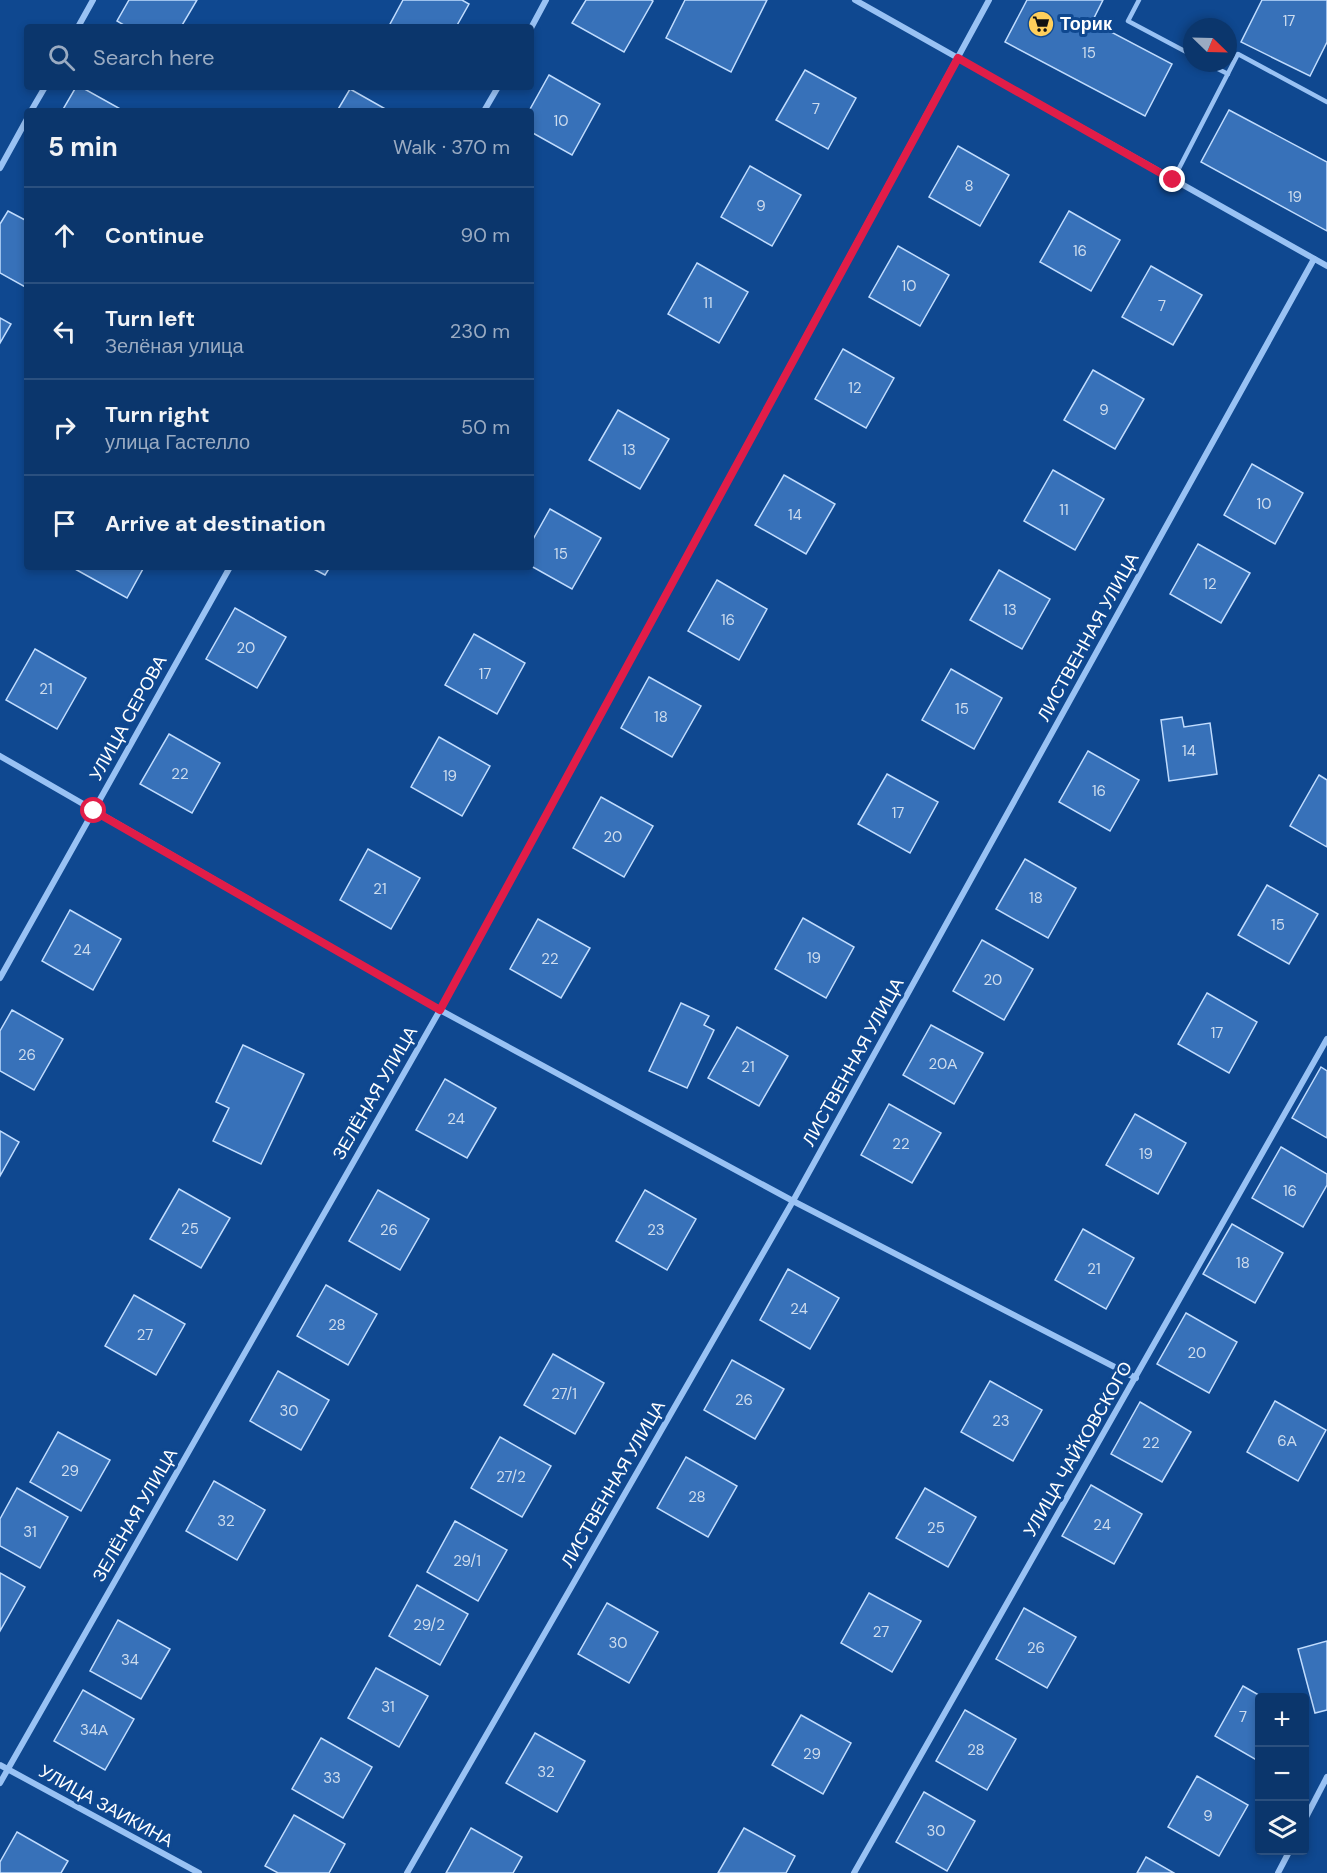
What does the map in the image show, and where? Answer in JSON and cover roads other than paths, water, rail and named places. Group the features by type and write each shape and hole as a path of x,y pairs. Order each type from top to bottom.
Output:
{"street":[{"path":"80,24 93,0"},
{"path":"533,24 546,0"},
{"path":"855,0 1327,266"},
{"name":"ЗЕЛЁНАЯ УЛИЦА","path":"0,1783 440,1010 989,0"},
{"path":"34,108 43,90"},
{"path":"486,108 496,90"},
{"path":"0,168 24,124"},
{"name":"ЛИСТВЕННАЯ УЛИЦА","path":"407,1873 793,1201 1314,259"},
{"name":"УЛИЦА СЕРОВА","path":"0,978 228,570"},
{"path":"0,756 440,1010 793,1201 1136,1378"},
{"name":"УЛИЦА ЧАЙКОВСКОГО","path":"854,1873 1327,1039"},
{"name":"УЛИЦА ЗАИКИНА","path":"0,1765 199,1873"},
{"path":"1309,1813 1327,1777"},
{"path":"1278,1873 1288,1855"}],"lane":[{"path":"1139,0 1128,21 1183,51"},
{"path":"1173,180 1238,54 1327,102"},
{"path":"1224,72 1228,74"}],"place":[{"name":"Торик","path":"1041,24"}]}
